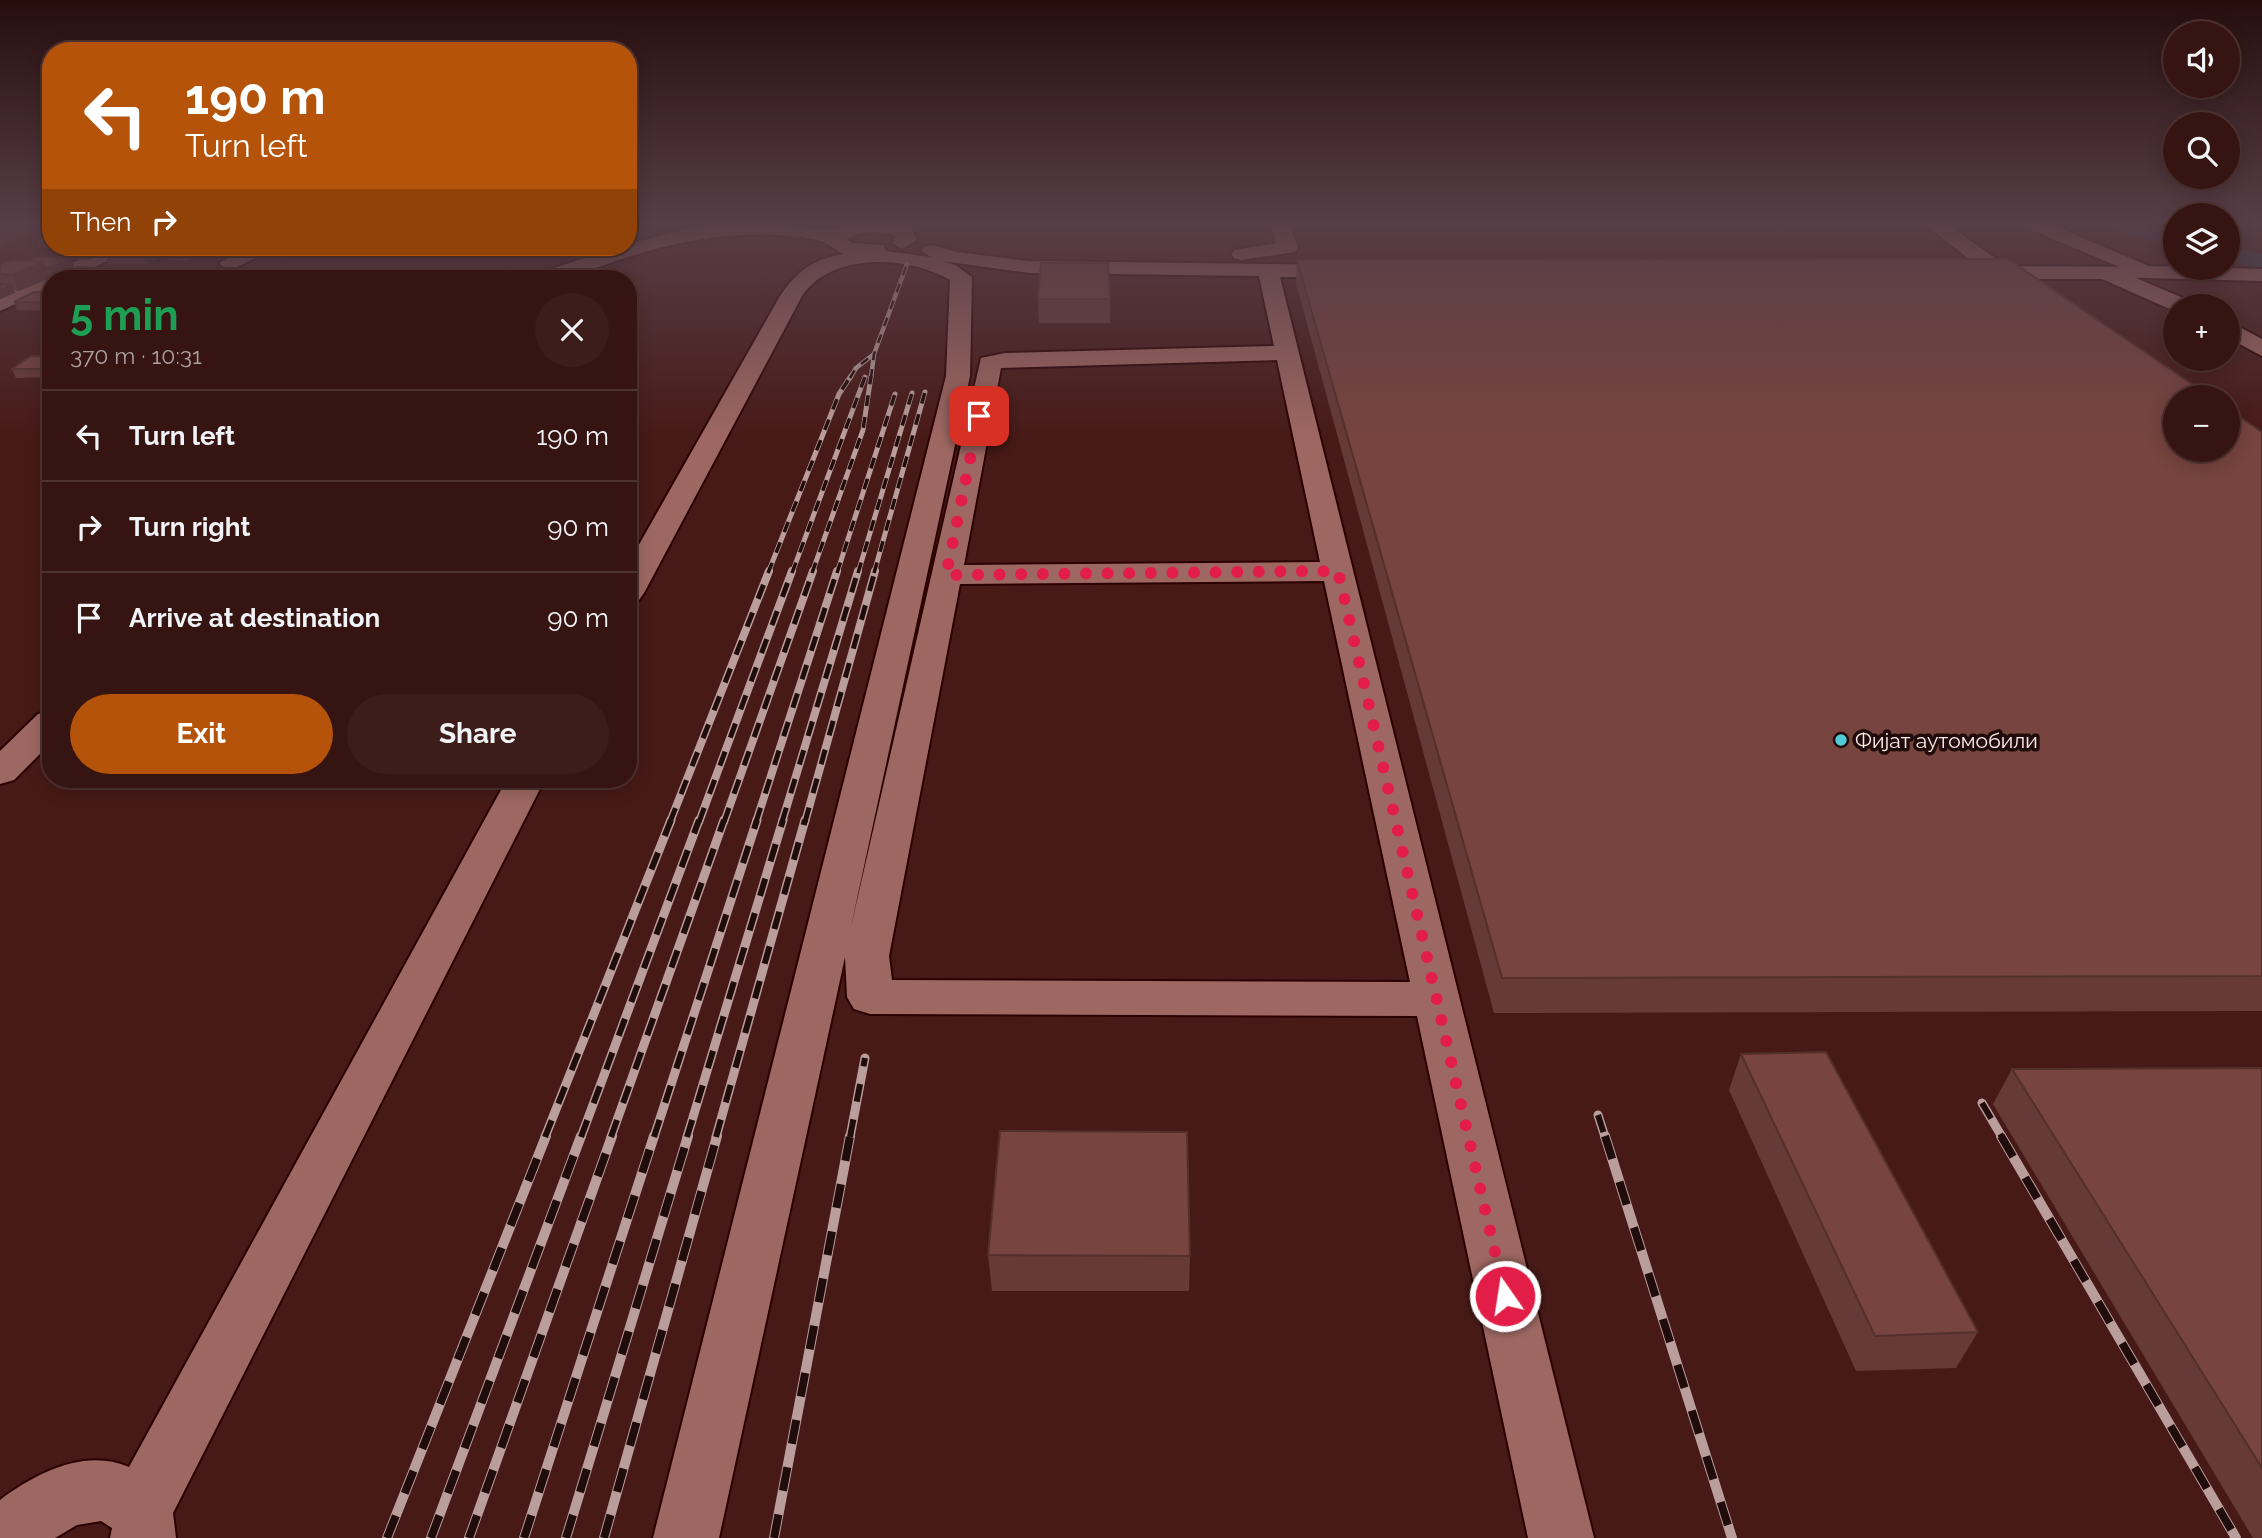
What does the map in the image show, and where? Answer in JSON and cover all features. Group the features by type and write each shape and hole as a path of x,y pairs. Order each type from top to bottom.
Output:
{"street":[{"path":"0,303 18,295"},
{"path":"637,577 794,295"},
{"path":"686,1538 958,376 960,295"},
{"path":"1274,295 1561,1538"},
{"path":"2240,335 2262,349"},
{"path":"1287,353 1005,359 990,363 867,956 870,997 1437,999"},
{"path":"946,575 1338,571"},
{"path":"0,772 42,731"},
{"path":"141,1524 521,788"},
{"path":"4,1538 24,1520 51,1503 80,1493 105,1491 126,1496 141,1524"}],"building":[{"path":"28,295 42,295 42,303 14,302"},
{"path":"1038,295 1110,295 1110,299 1038,299"},
{"name":"Фијат аутомобили","path":"1307,295 2061,295 2163,364 2163,371 2173,371 2193,385 2163,385 2163,462 2240,462 2240,417 2262,432 2262,976 1502,978"},
{"path":"31,356 42,356 42,369 12,369"},
{"path":"1826,1052 1978,1332 1875,1336 1741,1054"},
{"path":"2262,1068 2262,1468 2012,1069"},
{"path":"1000,1131 1187,1132 1190,1256 988,1255"}],"railway":[{"path":"874,354 896,295"},
{"path":"850,378 856,368 874,354"},
{"path":"871,378 874,354"},
{"path":"768,573 839,394 851,376"},
{"path":"812,573 863,430 871,376"},
{"path":"792,573 865,377"},
{"path":"874,573 925,392"},
{"path":"858,573 912,393"},
{"path":"837,573 895,394"},
{"path":"670,822 769,571"},
{"path":"699,822 792,571"},
{"path":"724,822 813,571"},
{"path":"756,822 837,571"},
{"path":"782,822 858,571"},
{"path":"805,822 875,571"},
{"path":"545,1137 671,820"},
{"path":"581,1137 699,820"},
{"path":"611,1137 724,820"},
{"path":"654,1137 757,820"},
{"path":"687,1137 783,820"},
{"path":"716,1137 805,820"},
{"path":"850,1137 865,1058"},
{"path":"1982,1103 2002,1137"},
{"path":"1598,1115 1605,1137"},
{"path":"387,1538 546,1136"},
{"path":"431,1538 581,1136"},
{"path":"469,1538 612,1136"},
{"path":"524,1538 654,1136"},
{"path":"566,1538 688,1136"},
{"path":"604,1538 717,1136"},
{"path":"774,1538 850,1136"},
{"path":"1605,1136 1732,1538"},
{"path":"2001,1136 2236,1538"}],"place":[{"name":"Фијат аутомобили","path":"1841,740"}],"route":[{"path":"979,416 946,575 1338,571 1505,1296"}]}
